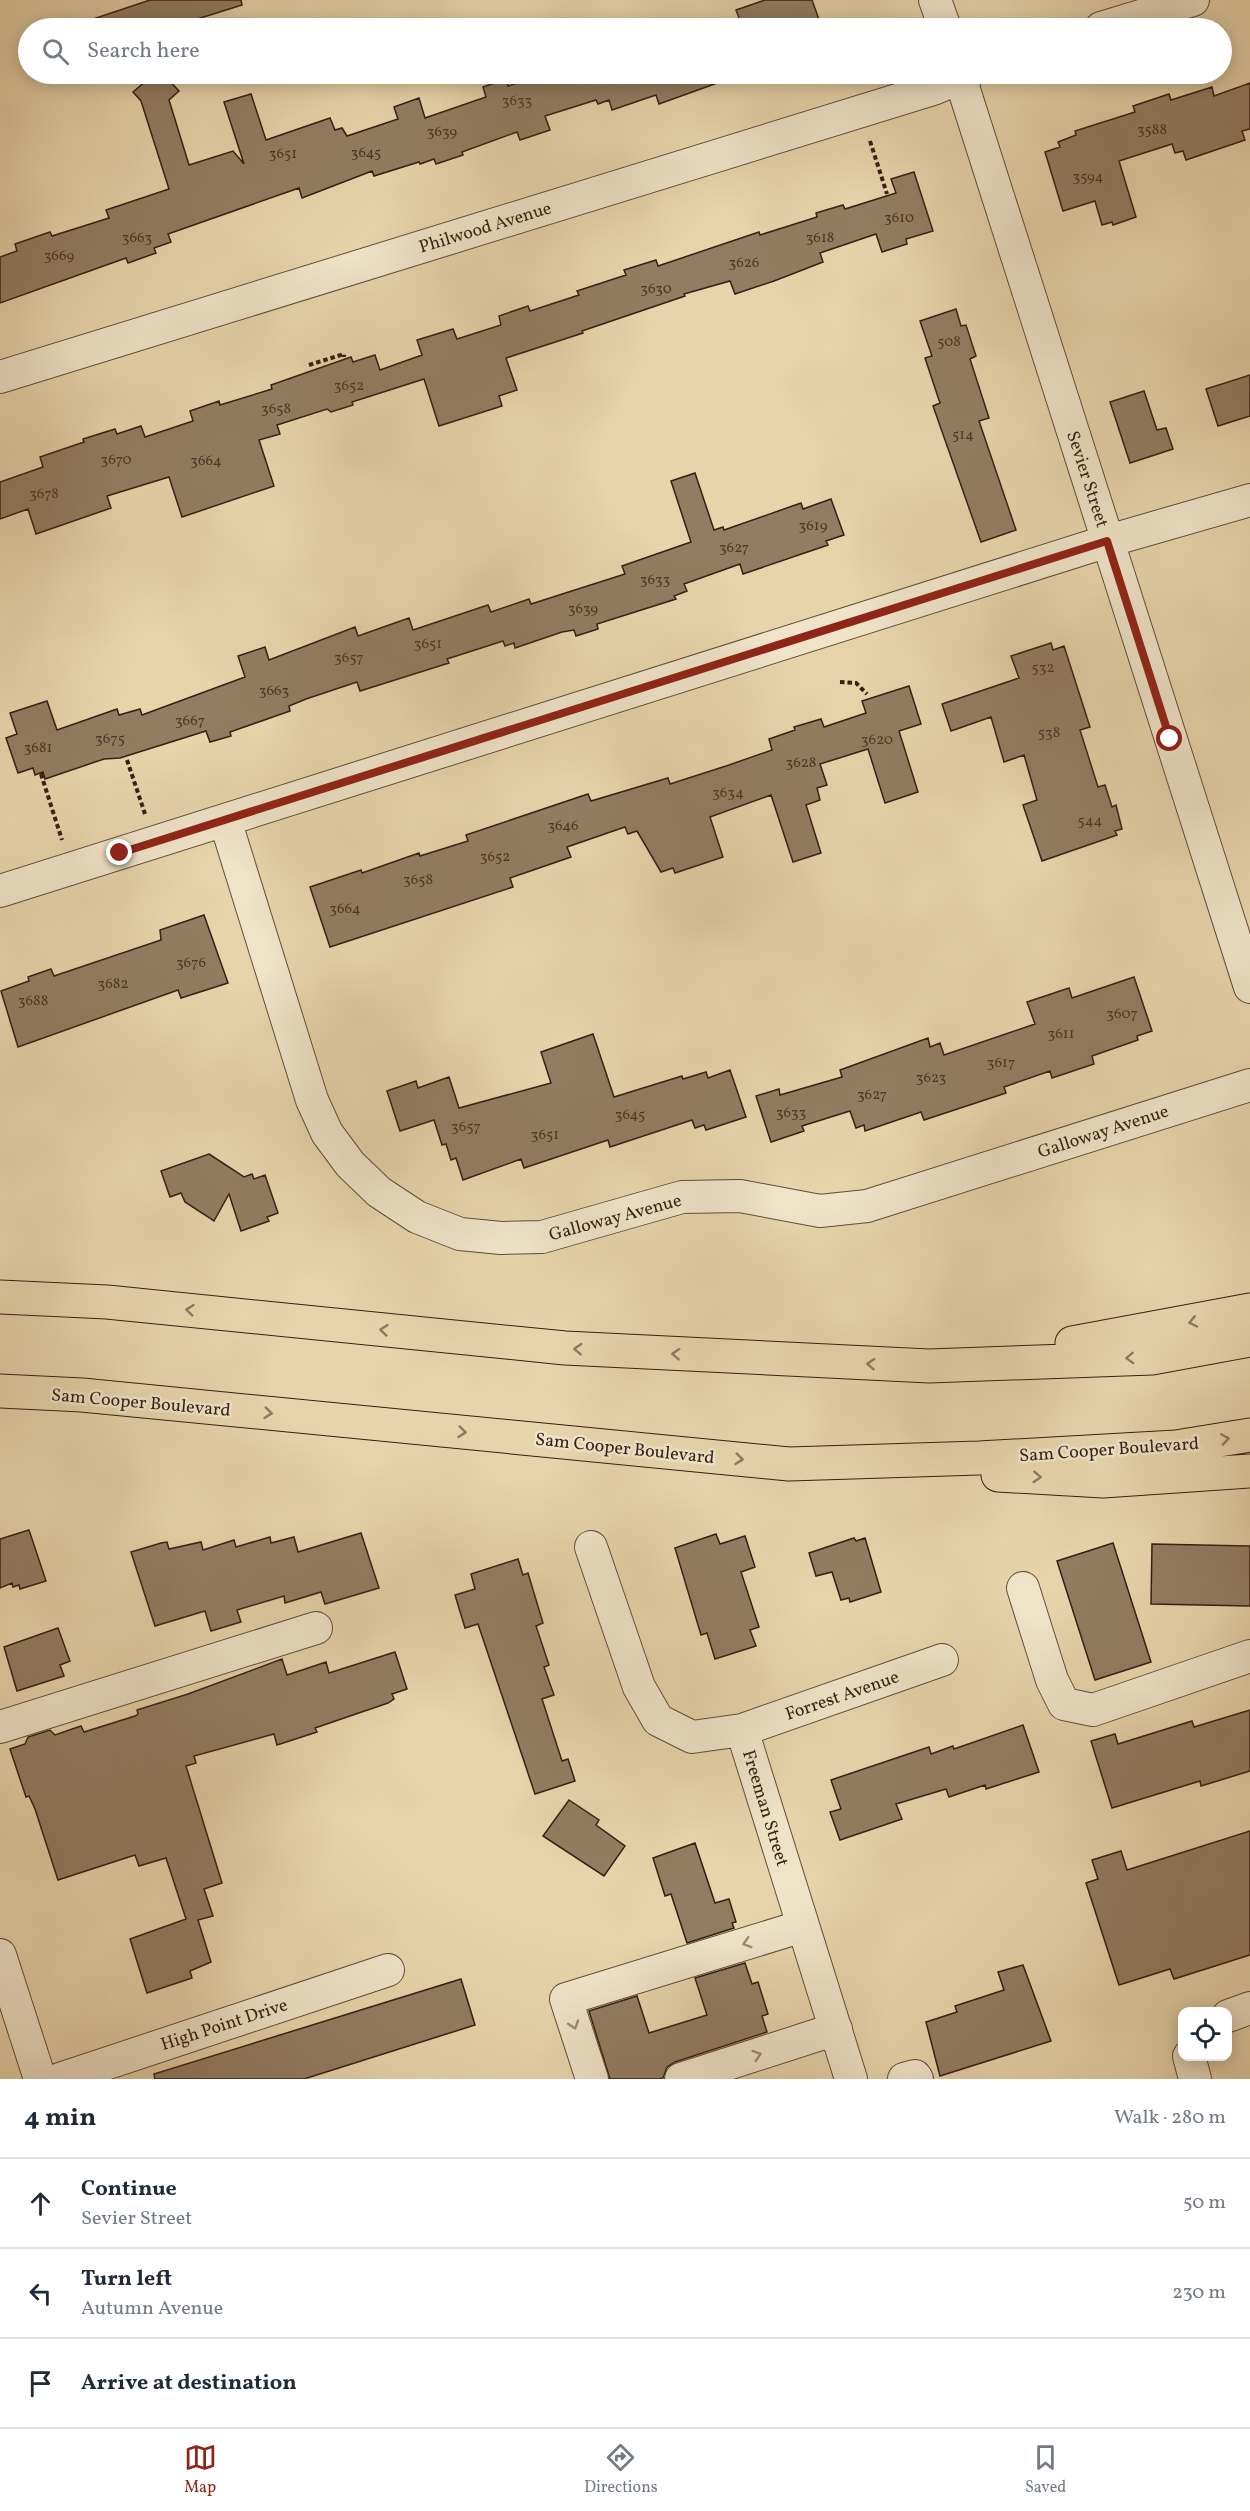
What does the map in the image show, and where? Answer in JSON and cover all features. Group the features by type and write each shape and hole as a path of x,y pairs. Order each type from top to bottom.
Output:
{"highway":[{"path":"0,1297 107,1302 565,1348 929,1366 1152,1358 1250,1340"},
{"path":"929,1366 1155,1329 1250,1310"},
{"name":"Sam Cooper Boulevard","path":"0,1391 82,1395 789,1464 1176,1447 1250,1435"},
{"path":"789,1464 1103,1481 1250,1471"}],"street":[{"path":"935,0 941,18"},
{"path":"1134,18 1193,0"},
{"name":"Philwood Avenue","path":"0,378 943,84"},
{"name":"Sevier Street","path":"965,84 1107,541 1250,987"},
{"path":"0,891 1107,541 1250,500"},
{"name":"Galloway Avenue","path":"225,820 312,1100 327,1133 350,1164 380,1192 417,1217 460,1234 501,1238 542,1236 682,1197 740,1196 820,1211 867,1206 1250,1085"},
{"name":"Freeman Street","path":"591,1548 639,1687 658,1720 693,1737 742,1730 851,2079"},
{"path":"1023,1588 1052,1680 1064,1704 1093,1710 1250,1656"},
{"path":"0,1727 316,1628"},
{"name":"Forrest Avenue","path":"742,1730 942,1660"},
{"path":"592,2079 566,1999 803,1926"},
{"path":"0,1955 40,2079"},
{"name":"High Point Drive","path":"60,2079 388,1970"},
{"path":"1232,2014 1250,2008"},
{"path":"681,2079 836,2029"},
{"path":"1190,2061 1195,2079"},
{"path":"904,2079 915,2076 916,2079"}],"path":[{"path":"870,141 887,194"},
{"path":"309,365 344,354 344,357"},
{"path":"840,682 856,683 867,694"},
{"path":"127,760 146,815"},
{"path":"41,774 62,841"}],"building":[{"path":"150,0 241,0 242,5 201,18 96,18"},
{"path":"765,0 812,0 818,18 739,18 736,10"},
{"path":"1250,83 1250,129 1242,131 1245,140 1186,160 1183,151 1175,153 1172,144 1119,161 1136,217 1113,225 1112,222 1102,225 1095,201 1063,211 1045,152 1060,147 1058,142 1076,135 1075,131 1135,112 1133,106 1169,94 1171,100 1212,87 1214,96"},
{"path":"142,84 172,84 179,91 169,100 189,165 233,151 244,164 224,102 251,94 266,140 330,118 335,130 342,128 347,136 398,119 394,107 419,98 425,118 486,97 483,87 492,84 507,84 508,86 514,84 715,84 659,104 656,95 612,110 609,100 598,104 596,100 545,116 550,130 520,140 517,132 436,164 434,159 374,176 372,171 302,198 299,188 168,234 171,242 154,248 156,253 128,263 126,258 0,303 0,257 17,251 15,244 50,232 52,236 109,218 106,210 169,189 141,101 133,92"},
{"path":"914,172 933,231 906,239 907,244 882,252 876,234 820,253 823,262 774,281 735,294 730,281 684,294 685,296 582,331 583,333 506,358 517,390 499,396 502,406 439,426 424,379 352,402 353,405 331,412 327,409 277,425 280,434 259,440 274,486 182,517 169,477 107,496 111,508 36,534 28,509 0,519 0,482 43,467 40,457 84,442 83,439 115,429 117,434 141,426 145,437 193,421 190,411 219,401 220,405 272,389 271,385 351,357 353,362 375,355 380,370 422,355 417,340 453,329 457,339 501,325 499,316 528,306 530,311 579,295 577,291 626,275 624,270 656,260 658,266 759,232 760,235 817,217 816,213 843,205 845,209 896,193 891,179"},
{"path":"956,309 961,326 966,325 976,356 970,359 989,418 979,421 1016,530 981,542 933,406 940,403 925,358 932,356 920,321"},
{"path":"1250,375 1250,416 1218,426 1206,389"},
{"path":"1144,391 1157,430 1166,428 1173,449 1130,463 1110,402"},
{"path":"695,473 714,530 723,527 724,530 801,503 803,509 831,499 844,535 826,541 828,545 743,574 740,564 684,584 687,591 674,596 676,599 597,624 598,629 576,636 574,630 562,632 515,648 514,643 505,646 503,641 447,659 449,663 360,691 357,682 289,706 290,711 230,732 231,736 210,742 206,731 120,758 104,759 45,779 43,772 35,775 33,768 18,773 6,738 17,734 10,713 47,701 57,730 117,709 119,715 140,709 142,715 245,677 238,656 265,647 269,660 355,627 358,636 409,618 413,630 488,605 491,612 529,599 531,604 625,574 622,566 691,542 671,481"},
{"path":"1051,643 1053,650 1064,646 1090,727 1080,730 1098,787 1105,785 1112,807 1116,805 1122,829 1115,831 1117,835 1042,861 1023,805 1037,800 1024,755 1004,762 991,717 951,731 942,704 1019,678 1011,656"},
{"path":"909,686 921,724 899,731 918,792 885,803 868,749 820,764 827,785 817,788 820,800 806,805 821,853 793,862 771,795 710,817 723,857 675,873 673,868 661,872 637,831 628,834 625,827 567,847 571,857 510,878 513,887 330,947 310,887 361,870 362,873 419,853 420,856 468,841 466,835 588,794 591,801 668,778 670,784 726,766 772,750 769,739 795,730 794,727 821,719 824,727 866,713 862,701"},
{"path":"204,915 228,983 181,998 178,990 18,1047 1,991 29,981 28,977 51,969 54,976 161,940 160,930"},
{"path":"1134,977 1152,1031 1137,1036 1138,1040 1092,1056 1094,1064 1052,1078 1050,1071 1004,1087 1006,1093 924,1120 921,1112 865,1131 864,1125 856,1128 850,1111 802,1126 804,1131 771,1142 756,1096 779,1089 780,1095 842,1077 840,1070 928,1038 930,1047 940,1043 944,1055 1035,1024 1027,1002 1069,988 1072,998"},
{"path":"593,1034 614,1097 682,1076 683,1079 706,1072 708,1078 730,1070 746,1117 706,1130 704,1125 695,1128 692,1120 610,1147 608,1140 524,1168 521,1159 463,1180 456,1158 451,1160 446,1144 442,1145 434,1120 400,1131 387,1091 416,1081 418,1088 449,1077 459,1108 551,1083 541,1052"},
{"path":"209,1154 244,1177 252,1174 254,1179 265,1175 278,1213 267,1217 269,1221 241,1231 229,1194 214,1221 185,1202 181,1193 170,1197 161,1171"},
{"path":"29,1530 46,1581 20,1589 19,1585 13,1587 12,1583 0,1588 0,1539"},
{"path":"361,1533 379,1588 325,1604 321,1592 285,1603 284,1596 237,1610 241,1622 211,1631 205,1611 155,1626 131,1552 167,1542 169,1549 201,1542 203,1550 234,1540 236,1547 270,1537 271,1543 294,1537 298,1552"},
{"path":"716,1534 720,1544 745,1536 755,1567 741,1572 759,1627 750,1630 756,1646 715,1659 707,1633 701,1635 675,1548"},
{"path":"854,1538 856,1541 865,1538 881,1592 850,1602 849,1598 841,1600 832,1572 816,1576 809,1553"},
{"path":"1113,1543 1151,1662 1095,1680 1057,1561"},
{"path":"1152,1544 1250,1546 1250,1606 1151,1604"},
{"path":"518,1559 523,1575 528,1573 543,1623 536,1626 549,1665 544,1667 554,1695 542,1699 562,1761 568,1759 575,1781 535,1794 478,1624 465,1628 455,1595 475,1589 471,1574"},
{"path":"58,1628 70,1661 60,1665 64,1676 17,1691 4,1647"},
{"path":"395,1652 407,1689 392,1694 394,1699 388,1703 315,1728 317,1732 277,1745 274,1734 194,1756 196,1763 186,1766 222,1883 204,1889 213,1916 198,1920 211,1962 190,1971 192,1978 147,1993 130,1939 186,1919 166,1858 139,1866 135,1855 58,1880 35,1809 29,1796 26,1797 10,1749 25,1744 28,1737 50,1730 55,1735 81,1726 84,1732 135,1716 138,1714 137,1710 188,1694 282,1659 287,1675 326,1662 329,1673"},
{"path":"1250,1710 1250,1771 1201,1786 1200,1781 1112,1808 1091,1741 1115,1734 1118,1744 1192,1721 1194,1727"},
{"path":"1023,1725 1039,1772 986,1789 985,1785 949,1797 946,1789 896,1804 902,1819 840,1840 830,1812 841,1809 831,1780 929,1747 931,1754 953,1746 954,1749"},
{"path":"569,1800 599,1820 596,1825 625,1846 604,1876 543,1836"},
{"path":"1250,1831 1250,1955 1174,1979 1170,1969 1119,1985 1086,1883 1098,1879 1092,1860 1121,1851 1127,1870"},
{"path":"695,1843 715,1903 729,1899 736,1922 732,1923 734,1928 687,1943 671,1894 665,1896 653,1858"},
{"path":"745,1963 752,1984 758,1982 768,2014 762,2016 767,2032 675,2062 667,2067 663,2078 660,2079 610,2079 589,2011 637,1996 649,2033 707,2015 695,1978"},
{"path":"1023,1965 1051,2041 940,2076 926,2022 957,2012 955,2006 1004,1990 998,1972"},
{"path":"461,1979 475,2025 304,2079 155,2079 154,2074"}],"route":[{"path":"120,853 1107,541 1170,739"}]}
